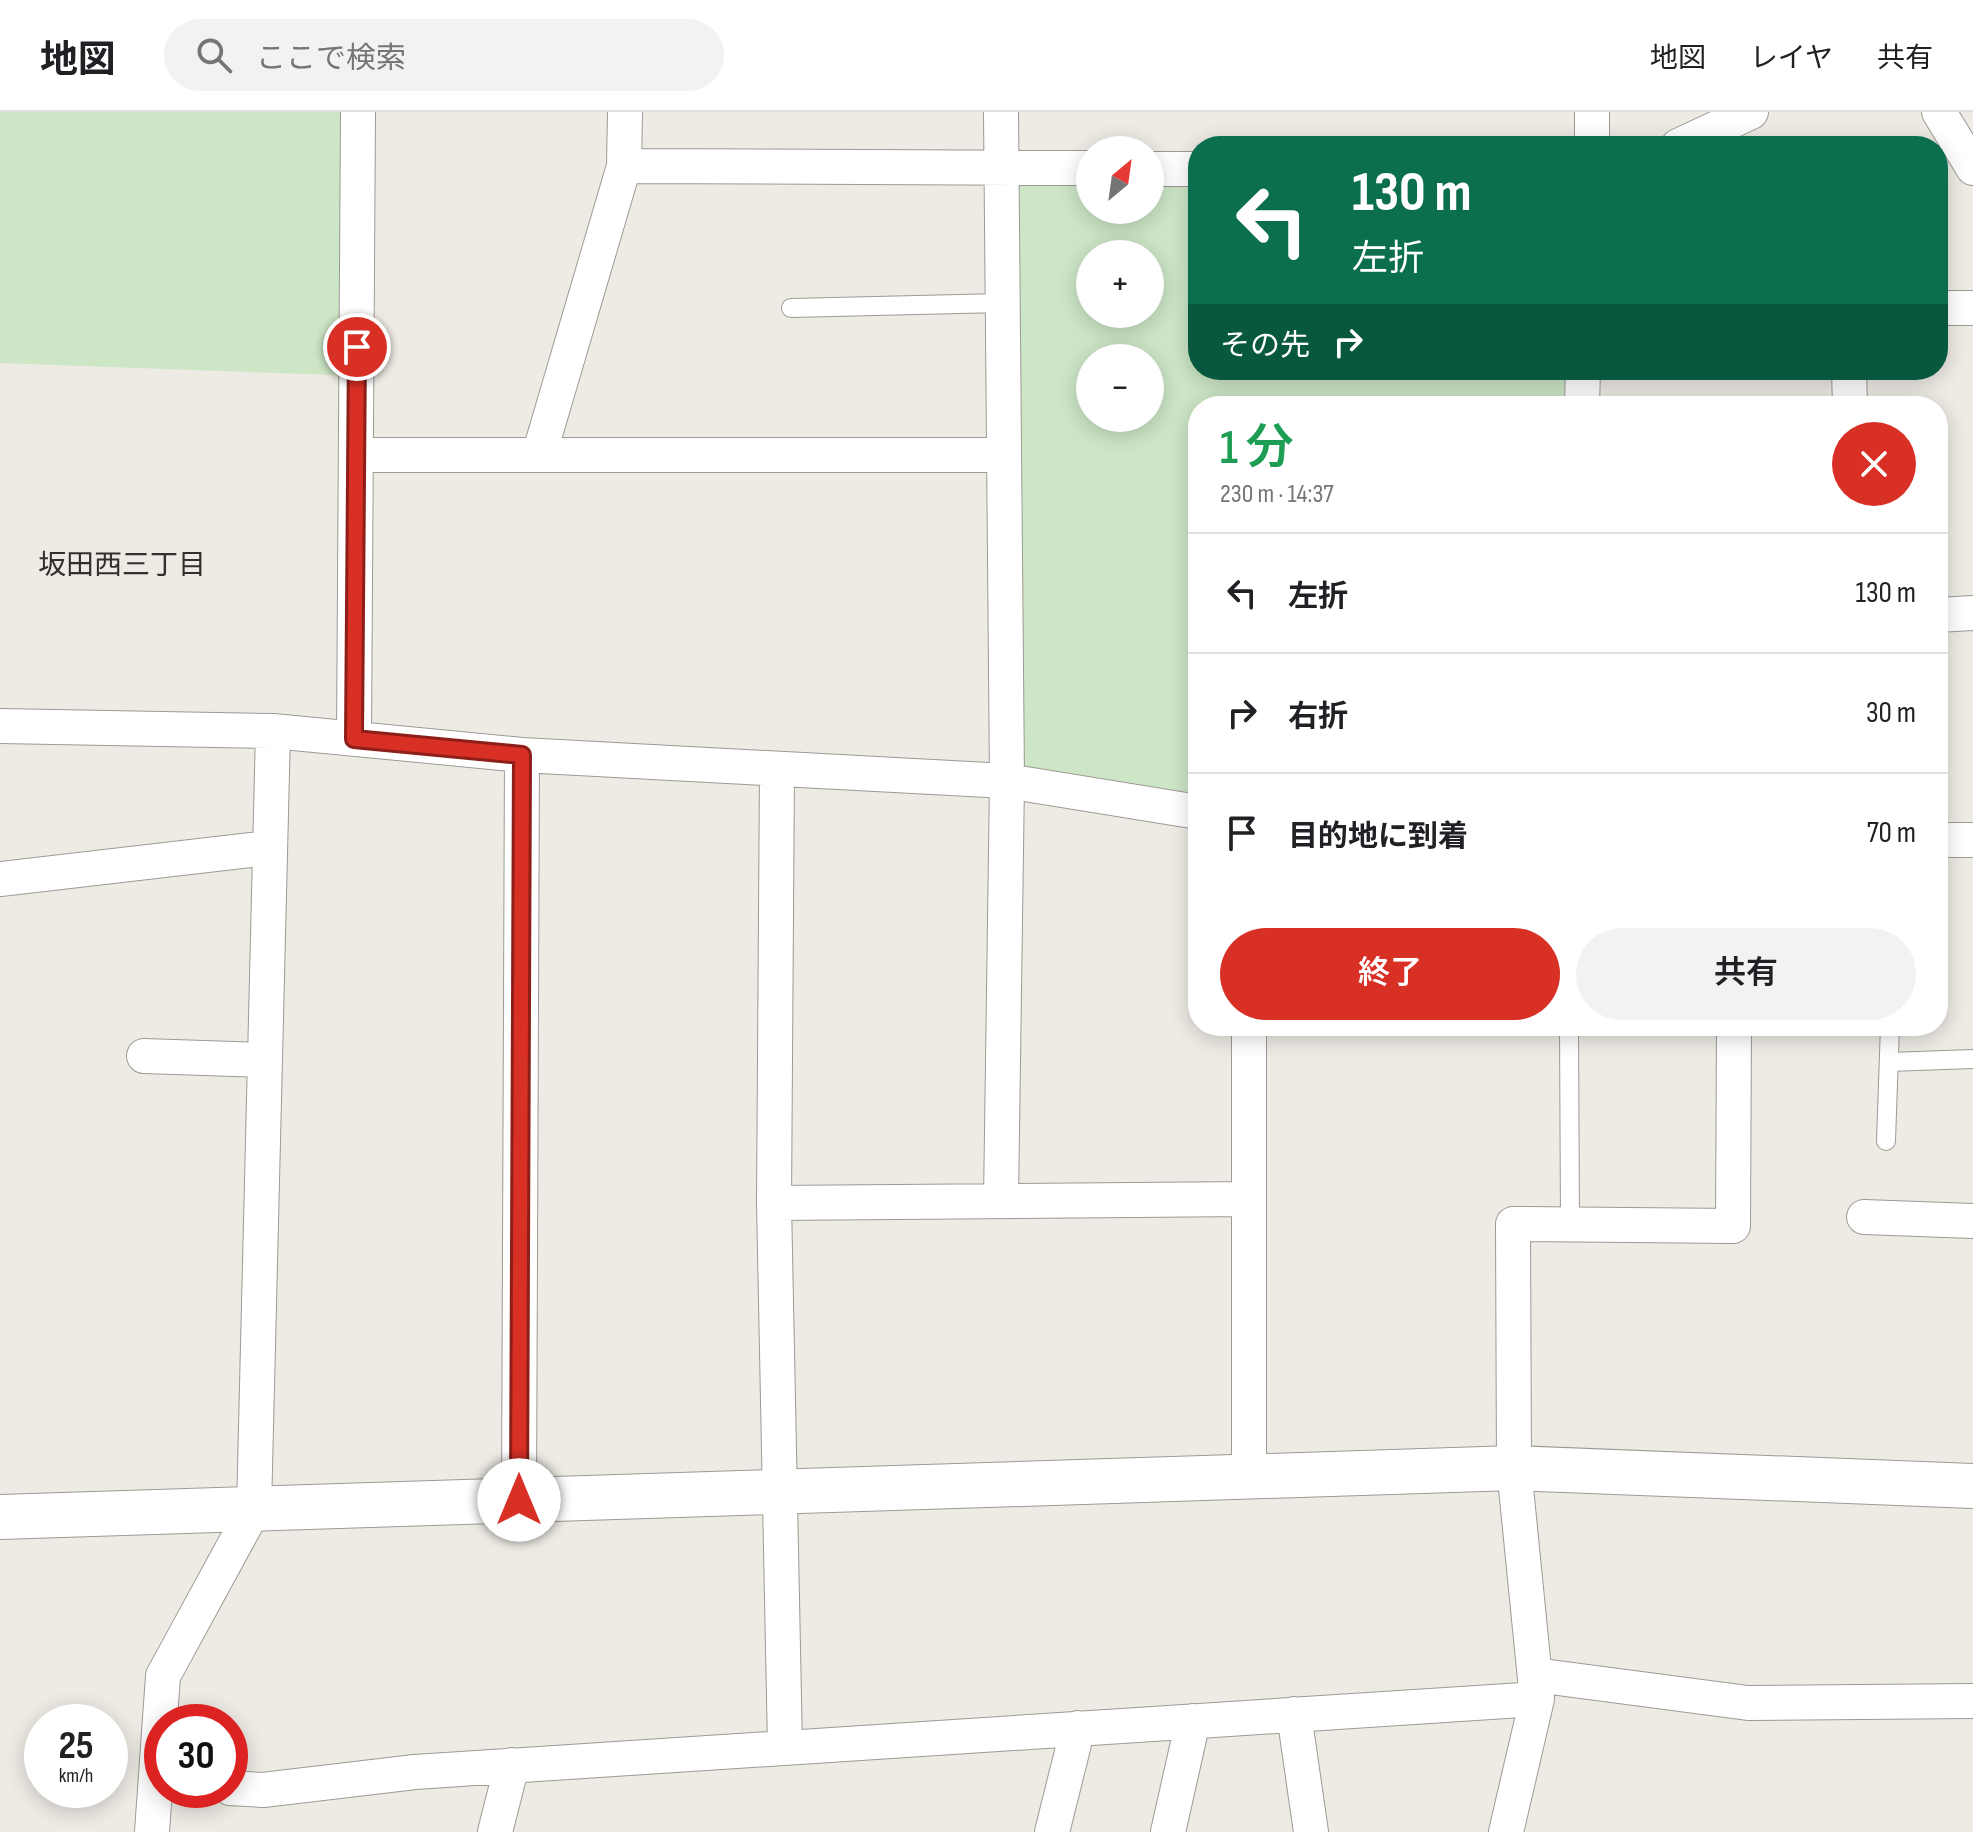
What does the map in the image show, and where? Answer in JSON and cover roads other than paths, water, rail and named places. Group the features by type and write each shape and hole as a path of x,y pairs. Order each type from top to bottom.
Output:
{"street":[{"path":"354,739 358,112"},
{"path":"539,455 624,166 625,112"},
{"path":"1001,112 1007,781 1001,1201"},
{"path":"1592,112 1592,136"},
{"path":"1699,136 1751,112"},
{"path":"1939,112 1973,168"},
{"path":"624,166 1076,168"},
{"path":"1164,169 1188,169"},
{"path":"1948,308 1973,308"},
{"path":"357,455 1004,455"},
{"path":"1948,614 1973,613"},
{"path":"0,726 273,731 522,755 1007,781 1188,810"},
{"path":"162,1704 163,1676 254,1509 273,731"},
{"path":"519,1500 522,755"},
{"path":"777,769 774,1203 785,1747"},
{"path":"1948,840 1973,840"},
{"path":"0,879 268,848"},
{"path":"1249,1036 1249,1476"},
{"path":"1506,1832 1536,1687 1514,1468 1513,1224 1733,1226 1734,1036"},
{"path":"144,1056 264,1060"},
{"path":"774,1203 1249,1199"},
{"path":"1864,1217 1973,1221"},
{"path":"0,1517 1514,1468 1973,1486"},
{"path":"248,1789 512,1765 1294,1714 1536,1687 1748,1703 1973,1701"},
{"path":"1294,1714 1311,1832"},
{"path":"1168,1832 1193,1721"},
{"path":"1052,1832 1078,1728"},
{"path":"495,1832 512,1765"},
{"path":"152,1832 155,1808"}],"lane":[{"path":"791,308 1002,303"},
{"path":"1569,1036 1570,1224"},
{"path":"1886,1141 1890,1036"},
{"path":"1889,1062 1973,1059"}],"district":[{"name":"坂田西三丁目","path":"122,564"}]}
